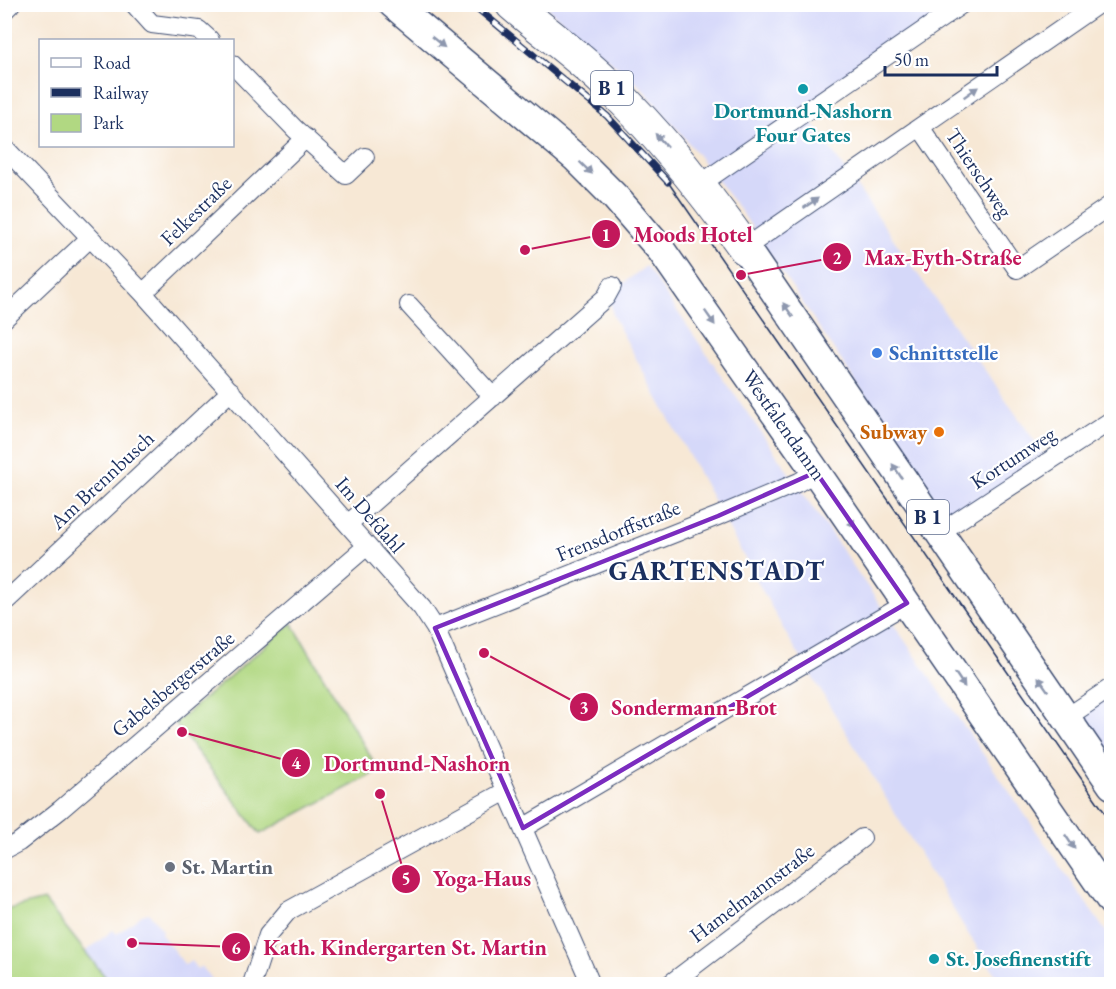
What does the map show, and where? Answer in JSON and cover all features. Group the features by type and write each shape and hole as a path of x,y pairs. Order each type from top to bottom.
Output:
{"highway":[{"name":"B 1","path":"512,4 609,85 667,146 745,248"}],"main road":[{"name":"Westfalendamm","path":"393,4 576,158 637,221 688,287 1112,902"},
{"name":"B 1","path":"745,248 1112,784"}],"street":[{"path":"4,10 11,4"},
{"path":"134,4 152,24 199,30 209,39"},
{"path":"699,185 962,4"},
{"path":"745,248 1098,4"},
{"path":"234,66 346,175 365,157"},
{"name":"Thierschweg","path":"920,127 1017,269 1112,204"},
{"name":"Felkestraße","path":"143,293 306,138"},
{"name":"Im Defdahl","path":"4,147 143,293 422,608 435,628 591,984"},
{"path":"4,319 90,238"},
{"path":"348,524 606,297 612,286"},
{"path":"409,305 493,397"},
{"name":"Am Brennbusch","path":"4,603 231,391"},
{"name":"Kortumweg","path":"939,534 1112,420"},
{"name":"Frensdorffstraße","path":"435,628 744,506 799,482 816,471"},
{"name":"Gabelsbergerstraße","path":"4,850 20,842 60,810 367,546"},
{"path":"523,828 771,685 907,603"},
{"path":"1066,718 1112,687"},
{"path":"252,984 268,935 288,911 506,791"},
{"name":"Hamelmannstraße","path":"670,984 862,838"}],"highlighted area":[{"path":"816,472 907,603 523,828 435,628 718,516"}],"shaded area":[{"path":"552,4 937,5 942,14 804,111 1045,456 949,521 743,214 680,132 639,85 548,9"},
{"path":"646,266 1111,939 1111,984 1002,984 969,935 785,632 613,316 610,299 615,290"},
{"path":"1111,691 1111,769 1075,716"},
{"path":"149,913 162,929 161,934 185,965 191,961 197,969 201,966 215,984 111,984 85,952 113,930 117,934 142,915"}],"green space":[{"path":"292,623 379,771 260,834 175,723"},
{"path":"44,900 111,984 5,984 5,910"}],"tram line":[{"path":"668,182 1112,823"}],"railway":[{"path":"472,4 607,116 668,182"}],"place":[{"name":"Dortmund-Nashorn Four Gates","path":"803,89"},
{"name":"Moods Hotel","path":"525,250"},
{"name":"Max-Eyth-Straße","path":"741,275"},
{"name":"Schnittstelle","path":"877,353"},
{"name":"Subway","path":"939,432"},
{"name":"Sondermann-Brot","path":"484,653"},
{"name":"Dortmund-Nashorn","path":"182,732"},
{"name":"Yoga-Haus","path":"380,794"},
{"name":"St. Martin","path":"170,867"},
{"name":"Kath. Kindergarten St. Martin","path":"132,943"},
{"name":"St. Josefinenstift","path":"934,959"}],"district":[{"name":"GARTENSTADT","path":"717,571"}]}
